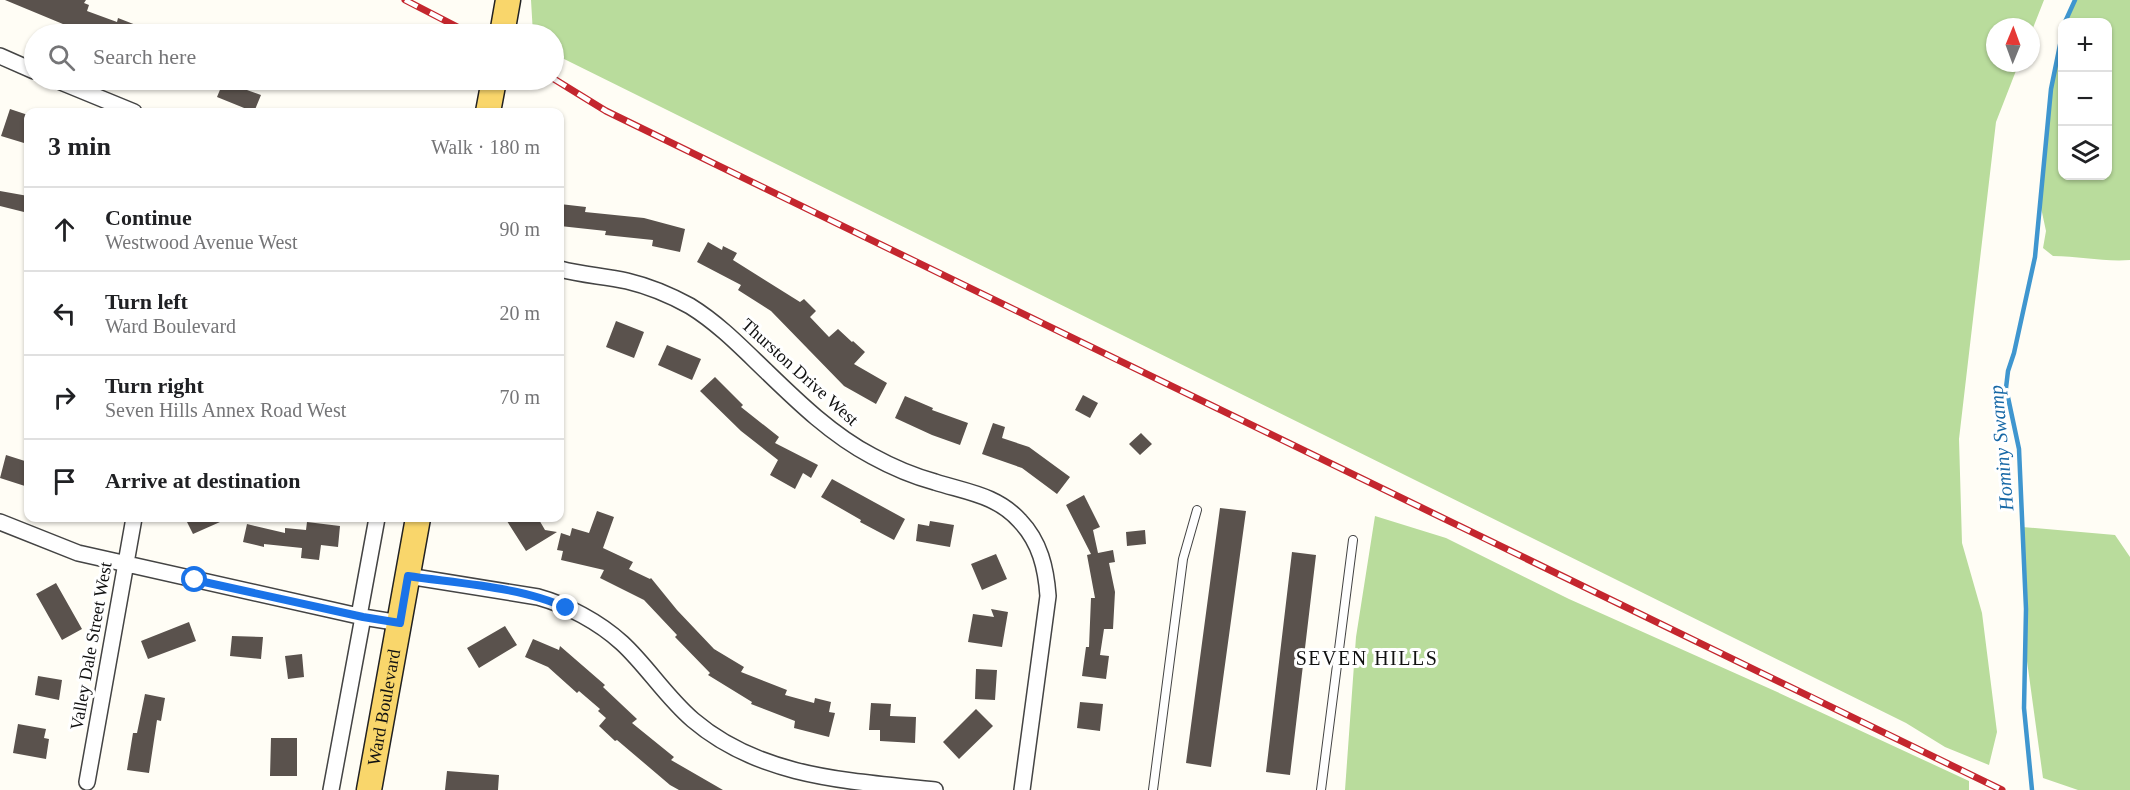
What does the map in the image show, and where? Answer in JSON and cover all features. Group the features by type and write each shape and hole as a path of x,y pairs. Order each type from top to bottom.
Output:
{"main road":[{"path":"504,24 508,0"},
{"path":"489,108 492,90"},
{"name":"Ward Boulevard","path":"369,790 417,522"}],"street":[{"path":"0,56 24,67"},
{"path":"81,90 125,108"},
{"name":"Thurston Drive West","path":"564,270 628,281 688,305 712,320 736,340 766,371 844,439 870,455 904,471 989,497 1006,507 1020,520 1032,536 1042,557 1047,576 1048,596 1022,790"},
{"path":"0,522 78,553 361,617 400,623"},
{"name":"Valley Dale Street West","path":"87,782 133,522"},
{"path":"331,790 376,522"},
{"path":"408,576 538,597 579,614 602,627 622,643 674,702 694,721 722,740 757,759 794,771 874,784 935,790"}],"lane":[{"path":"1153,790 1183,559 1197,510"},
{"path":"1321,790 1353,540"}],"green space":[{"path":"531,0 2044,0 2037,18 1986,18 1986,72 2015,72 1996,122 1959,439 1962,543 1982,613 1997,732 1989,765 1945,747 1906,723 564,59 564,24 532,24"},
{"path":"2075,0 2130,0 2130,260 2053,256 2043,248 2046,231 2040,203 2051,89 2058,58 2058,180 2112,180 2112,18 2068,18"},
{"path":"1375,516 1446,538 1569,599 1969,781 1969,790 1345,790 1356,637"},
{"path":"2022,527 2115,535 2130,557 2130,790 2078,790 2043,778 2027,661"}],"building":[{"path":"5,0 86,0 84,3 89,5 87,11 117,22 118,18 133,24 63,24"},
{"path":"220,90 247,90 261,95 256,108 244,108 217,97"},
{"path":"10,109 24,114 24,143 1,136"},
{"path":"0,191 24,195 24,212 0,206"},
{"path":"564,204 586,207 585,212 644,218 685,229 680,252 652,246 653,240 605,235 606,231 564,226"},
{"path":"708,242 722,250 723,246 737,253 733,260 800,302 804,299 816,311 810,317 829,337 838,329 865,352 854,364 887,383 876,404 844,386 771,311 738,290 741,285 697,262"},
{"path":"616,321 644,332 634,358 606,347"},
{"path":"667,345 701,359 692,380 658,365"},
{"path":"715,377 743,405 741,407 779,437 775,443 818,465 811,478 803,473 795,489 770,475 778,460 741,431 700,391"},
{"path":"1083,395 1098,403 1090,418 1075,410"},
{"path":"905,396 933,408 932,410 968,423 960,445 895,418"},
{"path":"993,423 1005,427 1002,438 1029,447 1070,477 1057,494 1022,468 982,454"},
{"path":"1141,433 1152,444 1140,455 1129,444"},
{"path":"6,455 24,461 24,486 0,478"},
{"path":"832,479 905,519 894,540 821,497"},
{"path":"1084,495 1100,527 1093,530 1098,553 1113,550 1115,562 1109,563 1115,592 1113,629 1104,629 1100,655 1109,656 1106,679 1082,676 1086,647 1089,647 1091,598 1095,598 1087,555 1091,554 1066,505"},
{"path":"1220,508 1246,511 1211,767 1186,763"},
{"path":"597,511 614,517 603,548 633,562 629,569 651,578 714,649 744,667 741,672 787,690 785,695 814,703 815,698 831,702 829,712 835,713 829,737 794,728 795,721 751,704 752,702 708,675 710,673 675,637 677,635 644,600 600,578 604,570 561,560 563,551 557,550 561,533 570,536 572,528 589,533"},
{"path":"930,521 954,525 950,547 916,541 918,524 929,526"},
{"path":"187,522 220,522 193,534"},
{"path":"307,522 340,526 338,547 321,545 319,560 301,558 302,548 264,544 264,547 243,542 247,524 285,533 285,528 306,530"},
{"path":"508,522 540,522 545,530 557,532 526,551"},
{"path":"1145,530 1146,544 1127,546 1126,532"},
{"path":"1292,552 1316,555 1290,775 1266,772"},
{"path":"996,554 1007,579 982,590 971,564"},
{"path":"56,583 82,629 62,640 36,594"},
{"path":"991,609 1008,612 1002,647 968,642 973,614 994,617"},
{"path":"189,622 196,641 148,659 141,641"},
{"path":"505,626 517,645 479,668 467,648"},
{"path":"232,636 263,637 261,659 230,656"},
{"path":"533,639 559,650 560,646 605,685 603,687 637,719 632,723 674,757 671,760 723,790 679,790 670,785 599,726 606,718 598,711 600,709 579,691 577,693 548,667 525,657"},
{"path":"302,654 304,677 288,679 285,656"},
{"path":"976,669 997,670 995,700 975,699"},
{"path":"38,676 62,680 59,700 35,695"},
{"path":"145,694 165,698 161,721 157,720 149,773 127,770 133,733 137,733"},
{"path":"1080,702 1103,704 1100,731 1077,728"},
{"path":"871,703 891,704 890,716 916,717 915,743 880,741 880,730 869,730"},
{"path":"976,709 993,726 959,759 943,742"},
{"path":"18,724 46,729 44,738 49,739 46,759 13,753"},
{"path":"271,738 297,738 297,776 270,776"},
{"path":"447,771 499,775 498,790 445,790"}],"waterway":[{"name":"Hominy Swamp","path":"2067,18 2075,0"},
{"name":"Hominy Swamp","path":"2032,790 2024,708 2026,609 2019,449 2006,388 2035,257 2051,89 2058,55"}],"railway":[{"path":"405,0 452,24"},
{"path":"564,85 606,111 2002,790"}],"district":[{"name":"SEVEN HILLS","path":"1367,658"}],"route":[{"path":"195,580 400,623 408,576 538,597 566,608"}]}
